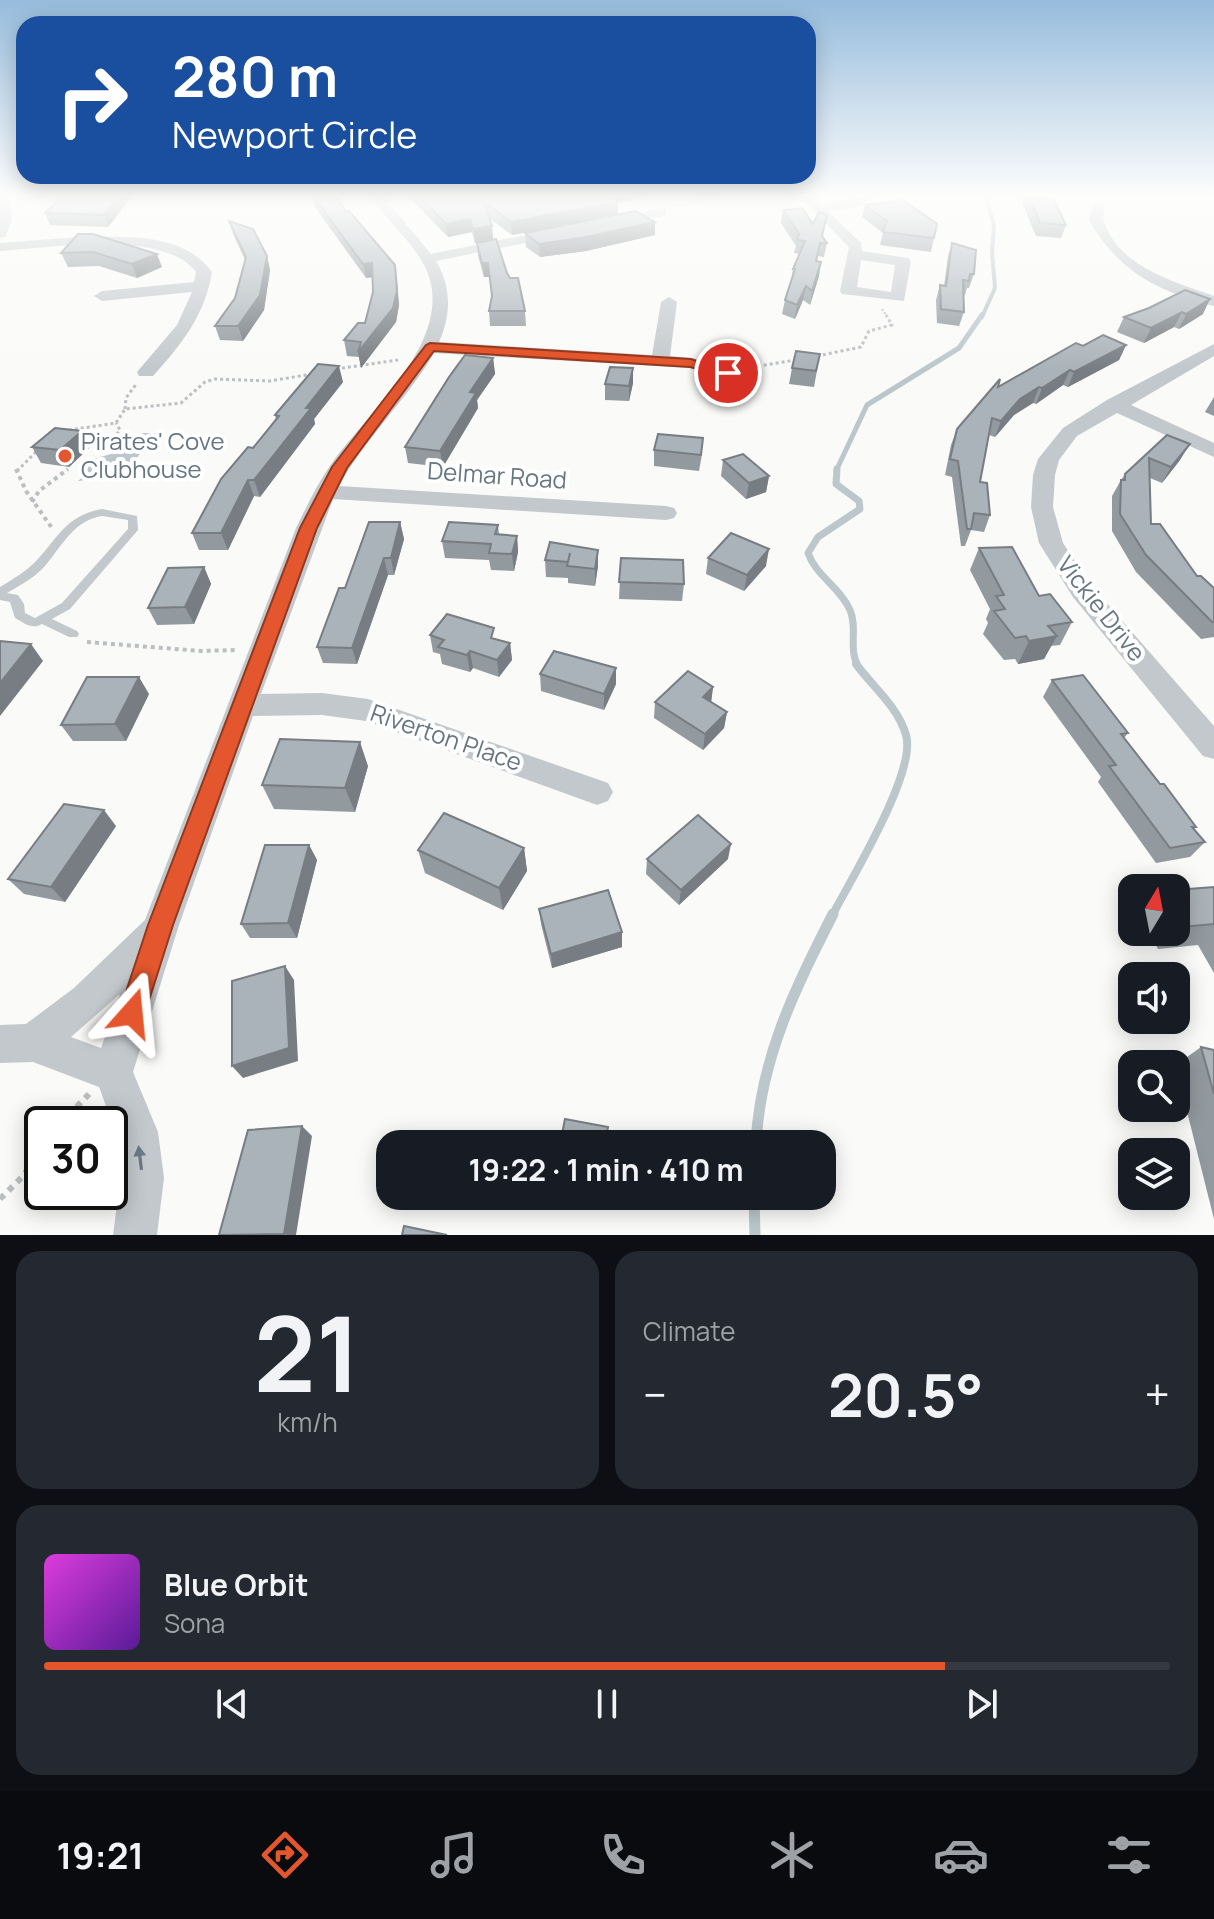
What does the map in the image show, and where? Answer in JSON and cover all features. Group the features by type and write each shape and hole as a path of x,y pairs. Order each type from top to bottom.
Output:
{"street":[{"path":"146,372 192,319 204,272 196,258 185,254"},
{"path":"103,1081 291,573 325,492 339,467 430,347 442,301 438,281 422,254"},
{"path":"426,259 453,254"},
{"path":"1118,254 1124,262 1153,279 1214,301"},
{"path":"102,296 202,286"},
{"path":"660,361 669,302"},
{"path":"430,347 691,363 728,373"},
{"name":"Vickie Drive","path":"1214,349 1070,432 1049,459 1042,490 1045,524 1062,563 1082,591 1214,747"},
{"path":"1114,404 1214,451"},
{"name":"Delmar Road","path":"325,492 666,513"},
{"name":"Riverton Place","path":"243,705 322,704 368,710 597,792"},
{"path":"16,1044 87,1001 161,925"},
{"path":"16,1044 103,1081 137,1132 142,1178 135,1235"}],"lane":[{"path":"104,512 133,518 133,530 66,606 35,623 19,615 14,598 0,594 34,570 71,523 104,512"},
{"path":"42,619 77,637"}],"path":[{"path":"811,357 861,347 869,331 892,325 882,308"},
{"path":"334,370 407,359"},
{"path":"728,373 802,359"},
{"path":"116,423 125,409 126,398 146,372"},
{"path":"125,409 181,403 205,382 215,379 270,381 321,372"},
{"path":"60,432 69,428 116,423"},
{"path":"113,439 120,430 116,423"},
{"path":"41,448 16,468 18,477 29,492 31,504 58,537"},
{"path":"31,504 39,491 68,469"},
{"path":"77,637 201,651 237,650"},
{"path":"78,1106 103,1081"},
{"path":"0,1199 24,1175"}],"shaded area":[{"path":"142,433 157,433 161,439 142,448 133,462 78,481 88,472 83,465 86,461 129,449 135,443 135,437"}],"building":[{"path":"98,254 157,254 132,264"},
{"path":"244,254 267,256 260,295 238,326 215,326 235,298"},
{"path":"355,254 385,254 395,265 397,291 393,308 358,352 361,342 344,340 358,323 365,323 373,292 372,263 363,264"},
{"path":"480,254 501,254 510,278 518,278 525,311 489,311 492,296 488,263 482,263"},
{"path":"800,254 818,254 816,261 821,262 812,291 806,286 797,305 785,300"},
{"path":"951,254 976,254 974,274 970,274 969,281 963,280 964,312 941,309 940,285 946,286"},
{"path":"1185,290 1210,299 1186,314 1182,312 1151,328 1124,317 1149,308"},
{"path":"1103,335 1126,345 1039,387 1020,399 1001,421 992,418 980,482 987,483 990,515 974,513 971,529 967,529 958,461 950,459 957,429 1000,379 998,387 1076,343 1083,346"},
{"path":"796,351 820,354 816,371 792,368"},
{"path":"465,355 493,358 470,392 476,393 440,451 405,447 449,377"},
{"path":"318,364 339,366 306,408 311,408 254,480 248,480 221,533 192,533 221,479 248,447 253,448 279,416 275,415"},
{"path":"610,367 633,368 629,386 605,384"},
{"path":"55,428 82,431 60,450 32,447"},
{"path":"658,434 703,438 701,455 654,450"},
{"path":"1167,435 1190,444 1171,467 1149,458 1151,524 1160,524 1197,576 1214,588 1214,622 1146,555 1120,514 1121,480 1125,480 1125,474"},
{"path":"743,454 769,476 749,483 723,460"},
{"path":"369,522 400,522 391,558 384,558 352,648 317,647 339,588 345,588"},
{"path":"449,522 498,525 495,534 517,536 512,554 489,553 491,544 442,541"},
{"path":"731,533 769,549 747,575 708,558"},
{"path":"550,542 598,550 595,569 545,560"},
{"path":"1012,547 1039,596 1050,594 1072,622 1048,626 1057,636 1029,641 1026,636 1015,638 994,611 1005,609 996,596 1004,595 979,548"},
{"path":"621,558 683,560 684,584 619,582"},
{"path":"204,567 185,607 148,608 168,568"},
{"path":"447,614 494,628 491,638 510,643 497,660 470,651 467,655 438,647 444,640 430,635"},
{"path":"0,641 31,644 0,683"},
{"path":"554,651 616,668 604,694 540,674"},
{"path":"688,671 713,687 703,697 727,712 705,734 655,702"},
{"path":"1083,675 1128,733 1121,734 1160,784 1164,784 1205,842 1170,848 1109,766 1116,765 1052,680"},
{"path":"87,677 139,677 115,724 61,725"},
{"path":"280,739 360,742 345,788 262,785"},
{"path":"64,804 104,810 51,887 8,879"},
{"path":"444,813 524,848 499,888 418,850"},
{"path":"698,815 731,844 681,890 647,859"},
{"path":"265,845 309,845 288,923 241,924"},
{"path":"1214,887 1214,924 1190,926 1190,889"},
{"path":"608,890 622,932 551,954 539,909"},
{"path":"285,966 289,1048 232,1066 232,981"},
{"path":"1201,1047 1214,1050 1214,1094"},
{"path":"565,1119 608,1127 607,1130 563,1130"},
{"path":"302,1126 284,1234 219,1235 248,1130"},
{"path":"404,1226 447,1235 402,1235"}],"waterway":[{"path":"982,317 995,288 992,254"},
{"path":"836,471 867,405 959,348 982,315"},
{"path":"837,469 836,484 859,501 860,509 818,537 808,553 850,610 858,666"},
{"path":"832,915 880,826 902,774 907,752 906,735 897,715 856,664"},
{"path":"757,1130 764,1083 782,1025 832,915"},
{"path":"754,1210 755,1235"}],"place":[{"name":"Pirates' Cove Clubhouse","path":"65,456"}],"route":[{"path":"132,1013 161,925 308,528 339,467 430,347 691,363 728,373"}]}
